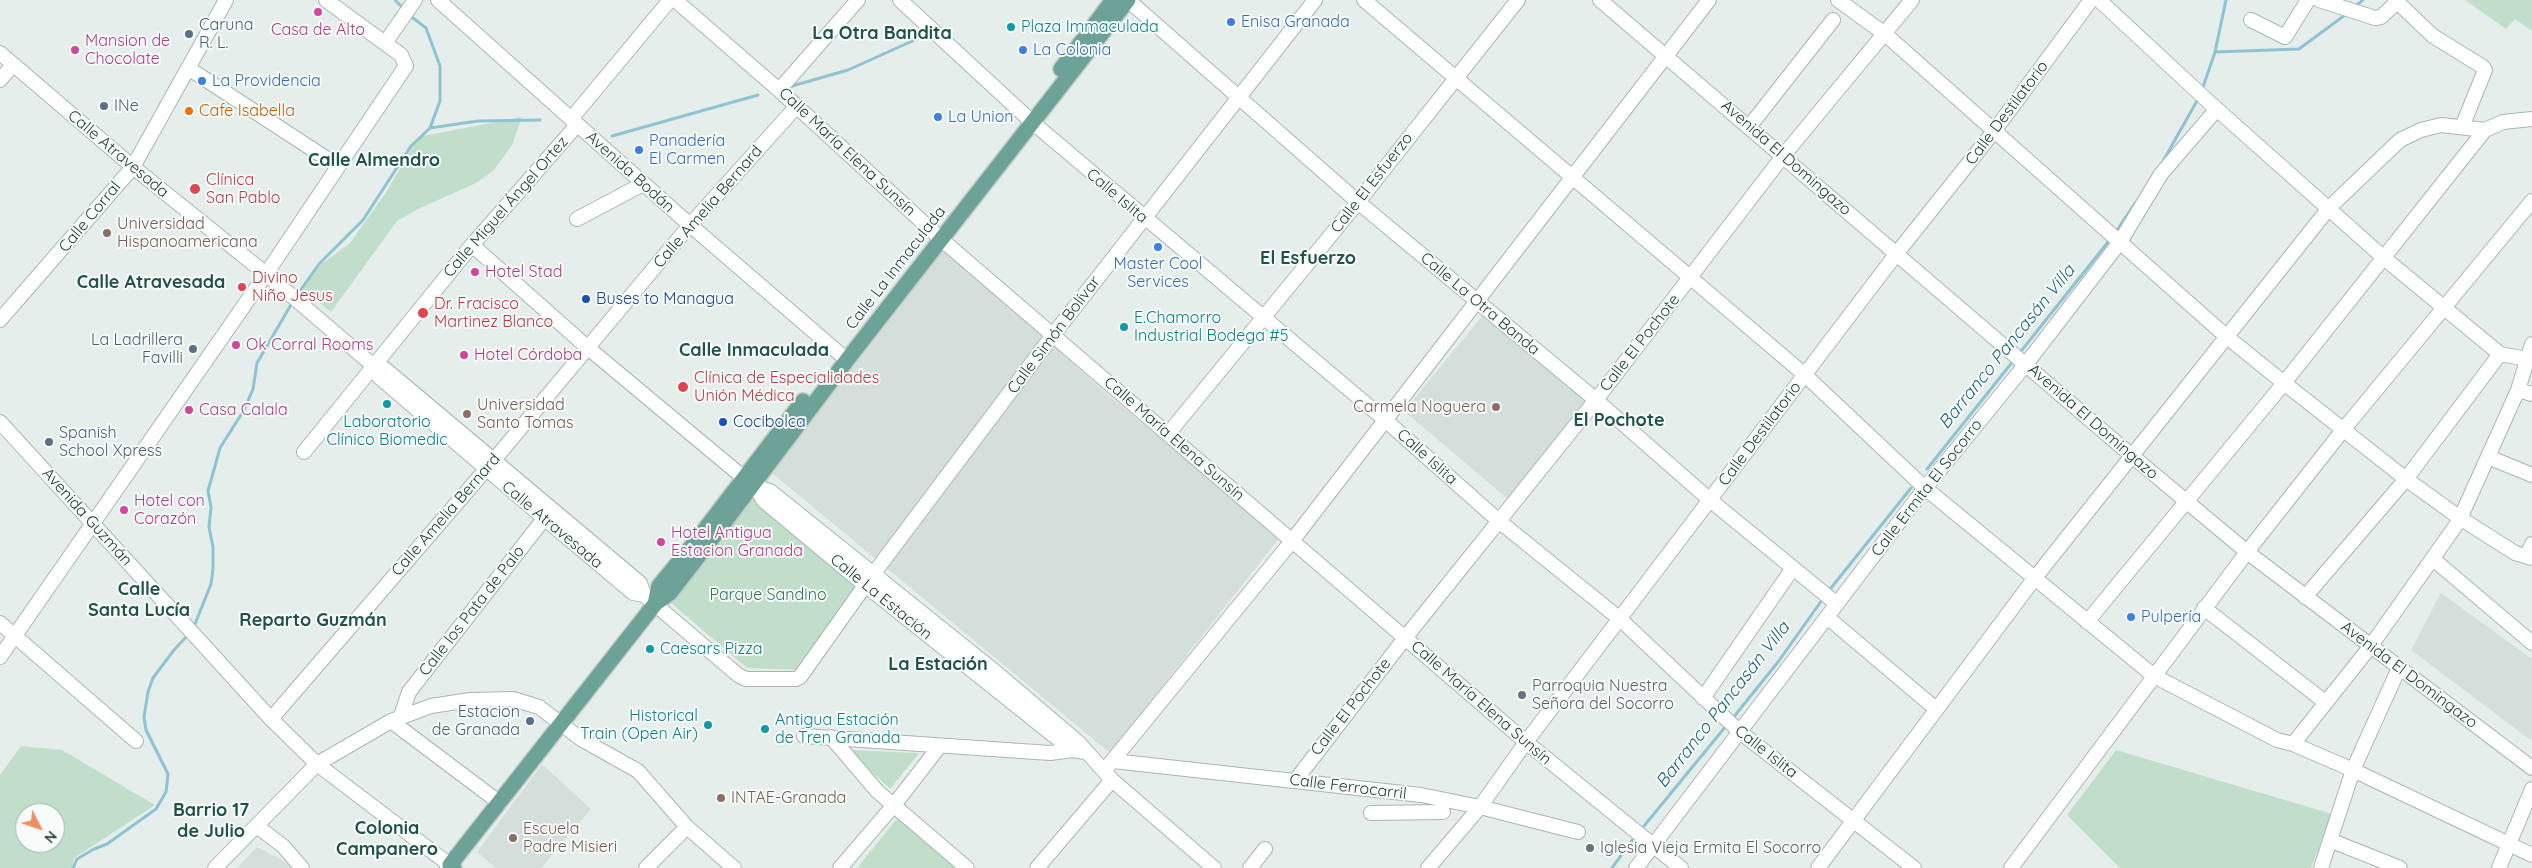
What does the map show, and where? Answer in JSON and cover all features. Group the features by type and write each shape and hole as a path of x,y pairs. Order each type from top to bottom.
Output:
{"main road":[{"name":"Calle La Inmaculada","path":"451,867 650,600 670,593 701,545 751,484 796,418 843,356 1054,85 1113,0"},
{"name":"Calle La Inmaculada","path":"1054,85 1128,0"}],"street":[{"name":"Calle Corral","path":"0,320 133,167 226,0"},
{"path":"0,657 266,274 406,66 406,61 385,43 326,0"},
{"path":"385,43 415,0"},
{"name":"Avenida Bodán","path":"438,0 643,184 843,356"},
{"name":"Calle Miguel Ángel Ortez","path":"304,452 574,122 670,0"},
{"name":"Calle María Elena Sunsín","path":"675,0 779,90 938,236 1052,335 1526,742 1681,868"},
{"path":"779,90 858,0"},
{"name":"Calle Islita","path":"900,0 1028,119 1263,319 1384,419 1500,522 1620,619 1732,725 1914,868"},
{"name":"Calle La Otra Banda","path":"1128,0 1358,202 1596,400 1710,500 1837,604"},
{"name":"Calle Simón Bolívar","path":"800,676 865,585 1052,335 1315,0"},
{"path":"1364,0 1805,375 1924,488 2154,676 2268,735 2354,770 2532,855"},
{"name":"Calle El Esfuerzo","path":"1168,434 1358,202 1455,77 1518,0"},
{"name":"Avenida El Domingazo","path":"1600,0 2130,455 2247,552 2532,768"},
{"path":"1037,868 1110,771 1292,541 1384,419 1709,0"},
{"path":"1838,0 1885,34 1996,130 2227,337 2284,383 2460,518 2515,553 2530,553"},
{"name":"Calle El Pochote","path":"1295,781 1405,638 1596,400 1783,156 1912,0"},
{"name":"Calle Destilatorio","path":"1434,866 1897,253 1996,130 2091,0"},
{"path":"2099,0 2217,109 2384,258 2500,354 2527,359"},
{"path":"2251,20 2285,37 2308,0"},
{"path":"2319,0 2375,18 2381,17 2396,1 2433,36 2483,66 2485,70 2462,127"},
{"path":"1749,127 1833,20"},
{"name":"Calle Atravesada","path":"0,53 133,167 319,318 374,366 379,377 431,414 598,556 633,593 650,600 742,678 796,679 800,676"},
{"path":"0,80 13,65"},
{"path":"188,68 338,166"},
{"name":"Calle Amelia Bernard","path":"271,719 490,464 690,225 797,106"},
{"name":"Calle Ermita El Socorro","path":"1636,868 1654,845 1732,725 1828,617 2019,358 2120,242 2162,174 2217,109"},
{"path":"2088,622 2284,383 2485,130 2503,122 2532,119"},
{"path":"1818,868 2034,579 2130,455 2227,337 2329,208 2400,140 2421,130 2441,125 2485,130"},
{"path":"577,219 643,184"},
{"path":"2011,868 2247,552 2344,430 2532,201"},
{"name":"Calle La Estación","path":"472,246 587,347 751,484 763,500 865,585 925,633 993,679"},
{"path":"2293,744 2324,702 2370,647 2460,518 2518,390 2532,344"},
{"path":"2305,597 2406,478 2500,354"},
{"path":"2518,390 2532,394"},
{"name":"Avenida Guzmán","path":"0,422 271,719 317,764 451,867"},
{"path":"2488,457 2532,475"},
{"name":"Calle La Estación","path":"751,484 770,491 933,621 993,679 1078,748 1110,771 1214,868"},
{"name":"Calle los Pata de Palo","path":"396,718 409,692 547,514"},
{"path":"2433,559 2532,643"},
{"path":"1703,698 1793,568"},
{"path":"2204,608 2324,702"},
{"path":"1828,617 1936,709"},
{"path":"925,633 933,621"},
{"path":"0,623 136,741"},
{"path":"2321,868 2332,841 2354,770 2399,668"},
{"path":"215,868 258,827 317,764 396,718 432,706 470,700 513,699 539,707 581,739 638,772 687,827 734,868"},
{"path":"396,718 500,803"},
{"path":"804,736 939,747 1050,753 1078,748"},
{"path":"831,737 877,791 967,868"},
{"path":"840,868 894,805 939,747"},
{"name":"Calle Ferrocarril","path":"1110,771 1295,781 1421,796 1480,807 1578,832"},
{"path":"2499,868 2532,789"},
{"path":"1421,796 1463,826"},
{"path":"1371,813 1444,812"},
{"path":"258,827 282,846 302,868"},
{"path":"646,868 687,827"},
{"path":"2332,841 2400,868"},
{"path":"1250,868 1264,849"}],"shaded area":[{"path":"945,248 1108,395 1280,537 1110,753 772,473"},
{"name":"Carmela Noguera","path":"1484,314 1588,403 1509,500 1404,411"},
{"path":"2441,593 2532,659 2532,741 2411,650"},
{"path":"542,764 591,809 541,868 496,868 477,852"},
{"path":"257,847 282,860 291,868 237,868"}],"green space":[{"path":"2465,0 2532,0 2532,31 2515,19 2506,29"},
{"path":"522,117 512,145 494,170 476,183 418,209 397,221 331,312 301,287 319,266 350,243 387,191 418,137"},
{"name":"Parque Sandino","path":"752,494 861,582 799,670 747,668 670,602"},
{"path":"21,746 62,750 155,805 74,858 72,868 0,868 0,775"},
{"path":"848,750 919,753 890,789"},
{"path":"2116,750 2332,814 2311,868 2120,868 2067,815"},
{"path":"900,815 964,868 857,868"}],"waterway":[{"path":"395,0 405,10"},
{"name":"Barranco Pancasán Villa","path":"2202,90 2215,52 2226,0"},
{"path":"2354,7 2363,0"},
{"path":"297,295 319,264 363,220 411,146 430,128 440,101 440,66 426,28 409,15"},
{"path":"2215,52 2299,49 2345,15"},
{"path":"792,86 848,70 919,38"},
{"path":"612,136 758,95"},
{"name":"Barranco Pancasán Villa","path":"2162,163 2198,99"},
{"path":"430,128 478,121 540,120"},
{"name":"Barranco Pancasán Villa","path":"2117,230 2136,202"},
{"name":"Barranco Pancasán Villa","path":"2018,355 2108,242"},
{"path":"193,629 211,584 213,547 209,527 211,507 208,491 220,448 244,410 253,389 257,363 292,303"},
{"name":"Barranco Pancasán Villa","path":"1927,469 2014,360"},
{"name":"Barranco Pancasán Villa","path":"1831,588 1911,488"},
{"name":"Barranco Pancasán Villa","path":"1732,719 1778,662 1822,600"},
{"path":"73,868 77,859 107,844 156,809 166,792 168,774 146,730 144,717 148,692 153,678 189,634"},
{"name":"Barranco Pancasán Villa","path":"1644,826 1726,726"},
{"name":"Barranco Pancasán Villa","path":"1612,868 1634,838"}],"place":[{"name":"Casa de Alto","path":"318,12"},
{"name":"Enisa Granada","path":"1231,22"},
{"name":"Plaza Immaculada","path":"1011,27"},
{"name":"Caruna R. L.","path":"189,34"},
{"name":"Mansion de Chocolate","path":"75,50"},
{"name":"La Colonia","path":"1023,50"},
{"name":"La Providencia","path":"202,81"},
{"name":"INe","path":"104,106"},
{"name":"Cafe Isabella","path":"189,111"},
{"name":"La Union","path":"938,117"},
{"name":"Panadería El Carmen","path":"639,150"},
{"name":"Clínica San Pablo","path":"195,189"},
{"name":"Universidad Hispanoamericana","path":"107,233"},
{"name":"Master Cool Services","path":"1158,247"},
{"name":"Hotel Stad","path":"475,272"},
{"name":"Divino Niño Jesus","path":"242,287"},
{"name":"Buses to Managua","path":"586,299"},
{"name":"Dr. Fracisco Martinez Blanco","path":"423,313"},
{"name":"E.Chamorro Industrial Bodega #5","path":"1124,327"},
{"name":"Ok Corral Rooms","path":"236,345"},
{"name":"La Ladrillera Favilli","path":"193,349"},
{"name":"Hotel Córdoba","path":"464,355"},
{"name":"Clínica de Especialidades Unión Médica","path":"683,387"},
{"name":"Laboratorio Clínico Biomedic","path":"387,404"},
{"name":"Carmela Noguera","path":"1496,407"},
{"name":"Casa Calala","path":"189,410"},
{"name":"Universidad Santo Tomas","path":"467,414"},
{"name":"Cocibolca","path":"723,422"},
{"name":"Spanish School Xpress","path":"49,442"},
{"name":"Hotel con Corazón","path":"124,510"},
{"name":"Hotel Antigua Estacion Granada","path":"661,542"},
{"name":"Pulpería","path":"2131,617"},
{"name":"Caesars Pizza","path":"650,649"},
{"name":"Parroquia Nuestra Señora del Socorro","path":"1522,695"},
{"name":"Estacion de Granada","path":"530,721"},
{"name":"Historical Train (Open Air)","path":"708,725"},
{"name":"Antigua Estación de Tren Granada","path":"765,729"},
{"name":"INTAE-Granada","path":"721,798"},
{"name":"Escuela Padre Misieri","path":"513,838"},
{"name":"Iglesia Vieja Ermita El Socorro","path":"1590,848"}],"district":[{"name":"La Otra Bandita","path":"882,34"},
{"name":"Calle Almendro","path":"374,161"},
{"name":"El Esfuerzo","path":"1308,259"},
{"name":"Calle Atravesada","path":"151,283"},
{"name":"Calle Inmaculada","path":"754,351"},
{"name":"El Pochote","path":"1619,421"},
{"name":"Calle Santa Lucía","path":"139,600"},
{"name":"Reparto Guzmán","path":"313,621"},
{"name":"La Estación","path":"938,665"},
{"name":"Barrio 17 de Julio","path":"211,821"},
{"name":"Colonia Campanero","path":"387,840"}]}
